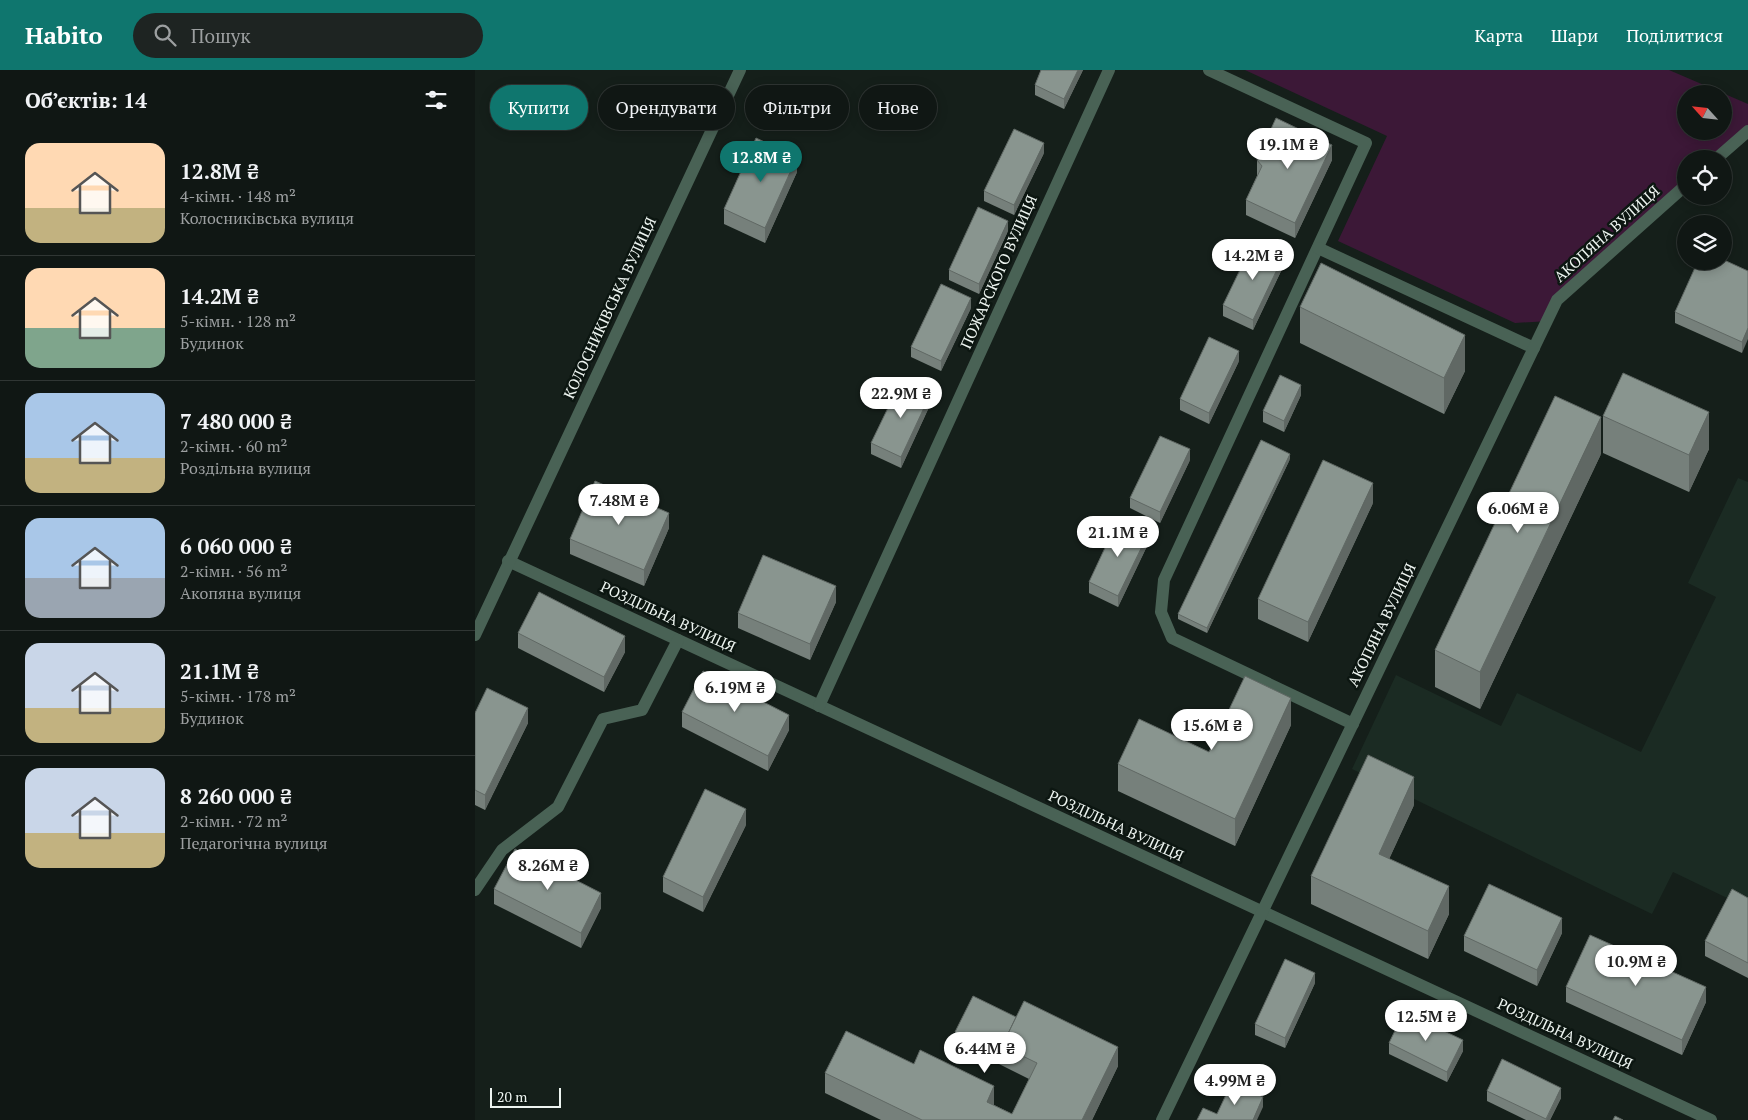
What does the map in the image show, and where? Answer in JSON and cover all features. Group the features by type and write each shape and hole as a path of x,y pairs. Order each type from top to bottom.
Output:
{"street":[{"name":"КОЛОСНИКІВСЬКА ВУЛИЦЯ","path":"475,635 740,70"},
{"name":"ПОЖАРСКОГО ВУЛИЦЯ","path":"819,706 1109,70"},
{"path":"1209,70 1366,143 1164,580 1161,612 1172,638 1353,724"},
{"path":"1726,150 1748,131"},
{"name":"АКОПЯНА ВУЛИЦЯ","path":"1162,1120 1557,300 1677,193"},
{"path":"1318,248 1534,348"},
{"name":"РОЗДІЛЬНА ВУЛИЦЯ","path":"509,561 1711,1120"},
{"path":"475,890 502,850 558,807 603,719 642,710 678,640"}],"shaded area":[{"path":"1245,70 1669,70 1704,85 1677,85 1677,140 1733,140 1733,98 1748,104 1748,133 1730,150 1677,150 1677,197 1560,302 1550,321 1515,323 1338,241 1387,136"},
{"path":"1738,478 1748,482 1748,908 1673,872 1652,914 1352,769 1396,675 1501,726 1517,693 1641,752 1716,597 1688,583"}],"building":[{"path":"1041,70 1078,70 1064,99 1035,85"},
{"path":"1276,118 1332,145 1295,223 1246,200 1262,166 1257,160"},
{"path":"1014,129 1044,143 1014,205 984,191"},
{"path":"756,138 797,157 765,228 724,209"},
{"path":"978,207 1008,221 979,284 949,270"},
{"path":"1253,243 1283,257 1253,320 1223,305"},
{"path":"1321,263 1465,335 1444,378 1300,307"},
{"path":"1732,264 1748,271 1748,328 1742,342 1675,312 1694,270 1732,270"},
{"path":"941,284 971,298 941,361 911,347"},
{"path":"1209,337 1239,351 1209,413 1180,399"},
{"path":"1623,373 1709,412 1689,455 1603,416"},
{"path":"1280,375 1301,385 1284,421 1263,411"},
{"path":"901,381 930,395 901,457 871,443"},
{"path":"1555,396 1601,417 1480,672 1435,650"},
{"path":"1160,436 1190,449 1160,512 1130,498"},
{"path":"1261,440 1290,454 1207,628 1178,614"},
{"path":"1323,460 1373,483 1308,622 1258,599"},
{"path":"595,481 669,513 644,570 570,539"},
{"path":"1118,520 1148,534 1118,596 1089,582"},
{"path":"763,555 836,586 810,644 738,613"},
{"path":"539,592 625,636 604,677 518,633"},
{"path":"703,671 789,715 768,756 682,712"},
{"path":"1245,676 1291,698 1235,819 1118,764 1139,719 1209,752"},
{"path":"487,688 528,708 485,795 475,790 475,713"},
{"path":"1368,755 1414,777 1379,854 1449,886 1428,931 1311,876"},
{"path":"705,789 746,809 703,897 663,877"},
{"path":"515,849 601,893 581,933 494,889"},
{"path":"1489,884 1562,918 1537,970 1464,936"},
{"path":"1732,889 1748,898 1748,963 1705,941"},
{"path":"1590,935 1706,987 1682,1040 1566,987"},
{"path":"1285,959 1315,973 1285,1038 1255,1024"},
{"path":"973,996 1016,1017 1002,1046 1002,1055 955,1032"},
{"path":"1024,1001 1118,1047 1082,1120 922,1120 825,1073 846,1031 914,1064 920,1050 994,1086 987,1102 1012,1114 1037,1063 1002,1046"},
{"path":"1404,1012 1463,1040 1447,1072 1389,1043"},
{"path":"1502,1059 1561,1088 1546,1119 1487,1091"},
{"path":"1232,1082 1263,1097 1253,1120 1197,1120 1203,1108 1217,1114"},
{"path":"1615,1116 1623,1120 1613,1120"}]}
